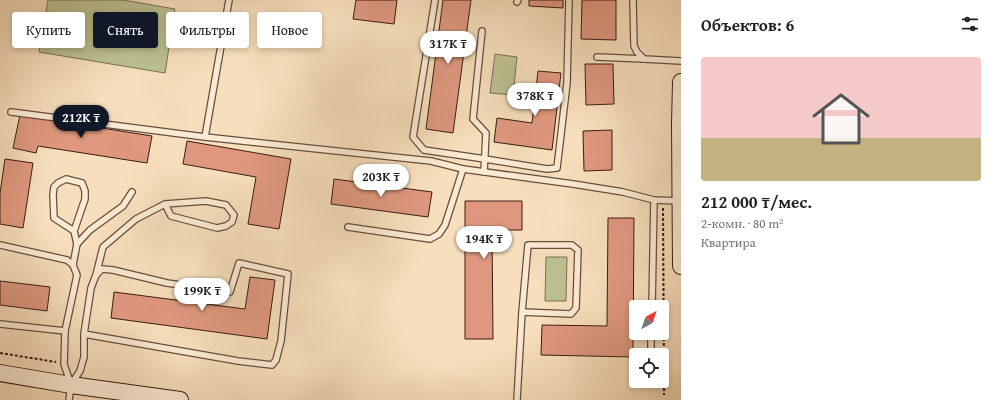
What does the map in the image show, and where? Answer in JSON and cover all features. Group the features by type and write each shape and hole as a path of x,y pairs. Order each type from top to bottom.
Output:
{"street":[{"path":"681,82 681,266"},
{"path":"0,373 70,392 180,400"}],"lane":[{"path":"205,137 229,0"},
{"path":"435,0 413,137 424,150 548,169 557,168 568,83 569,0"},
{"path":"633,0 634,46 637,52 644,59"},
{"path":"482,31 473,119 486,133 484,172"},
{"path":"597,57 681,62"},
{"path":"11,112 205,137 431,161 463,169 623,192 654,200 680,201"},
{"path":"348,227 430,239 439,234 445,225 463,169"},
{"path":"73,265 77,244 74,231 85,199 86,191 82,183 66,180 58,183 54,187 54,218 74,231"},
{"path":"77,244 90,230 123,206 132,192"},
{"path":"652,300 654,200"},
{"path":"70,392 80,371 84,357 84,334 91,288 103,247 136,219 165,204 206,201 226,205 234,215 232,222 226,226 217,228 171,216 165,204"},
{"path":"517,400 522,312 528,244 572,245 578,250 576,308 571,314 522,312"},
{"path":"0,245 67,260 73,265 77,275 65,331 64,364 70,392"},
{"path":"84,334 238,361 272,365 276,360 282,341 288,274 239,263 230,292 167,283 113,270 102,270 96,275"},
{"path":"0,324 65,331"}],"path":[{"path":"663,200 663,348"},
{"path":"0,353 64,364"},
{"path":"664,388 664,395"}],"green space":[{"path":"48,0 123,0 175,9 175,12 166,12 166,48 169,48 165,73 39,52 40,48 85,48 85,12 46,12"},
{"path":"495,54 517,57 513,95 490,93"},
{"path":"546,257 567,257 566,301 545,301"}],"building":[{"path":"356,0 397,0 394,24 353,19"},
{"path":"443,0 471,0 453,133 426,129"},
{"path":"529,0 563,0 563,8 529,6"},
{"path":"582,0 616,0 616,40 581,39"},
{"path":"585,64 613,64 614,104 586,105"},
{"path":"538,71 561,73 552,150 494,142 497,118 532,123"},
{"path":"20,115 152,136 147,163 38,146 36,153 13,148"},
{"path":"612,130 612,170 584,171 583,131"},
{"path":"187,141 291,159 279,229 248,224 256,177 183,164"},
{"path":"5,159 33,163 23,228 0,224 0,193"},
{"path":"334,179 432,192 428,217 331,204"},
{"path":"465,201 522,201 522,230 492,230 493,339 465,339"},
{"path":"608,218 634,218 633,300 629,300 629,340 633,340 633,348 629,348 629,357 541,355 542,325 607,326"},
{"path":"250,277 275,280 267,339 111,318 114,292 245,309"},
{"path":"0,281 50,287 47,311 0,305"}]}
